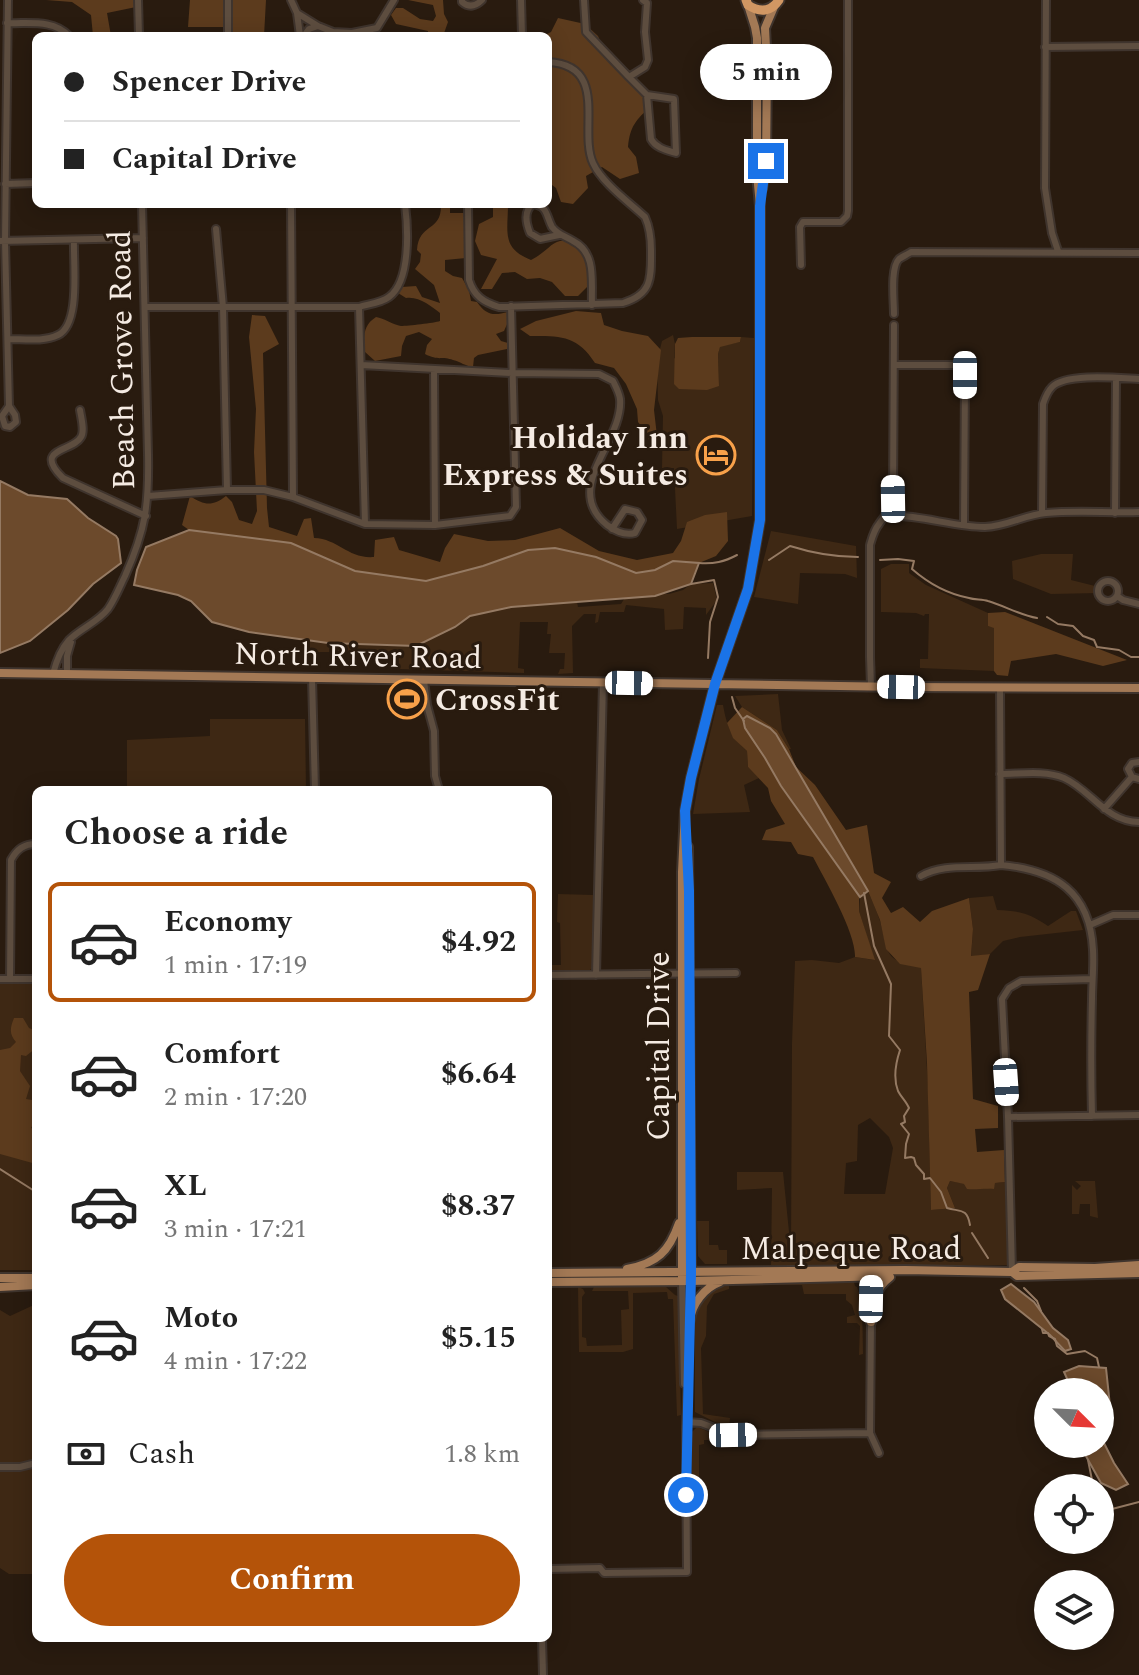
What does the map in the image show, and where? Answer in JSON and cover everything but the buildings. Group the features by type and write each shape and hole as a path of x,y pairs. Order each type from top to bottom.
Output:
{"highway":[{"path":"747,2 761,11 779,2"}],"main road":[{"name":"Capital Drive","path":"686,1277 682,1215 688,857 685,819 691,778 715,684 748,589 760,520 757,32 747,2"},
{"name":"Capital Drive","path":"760,206 766,161 765,28 779,2"},
{"name":"North River Road","path":"0,673 1139,688"},
{"name":"Capital Drive","path":"686,974 686,1277"},
{"path":"611,1273 638,1267 657,1258 674,1238 682,1215"},
{"name":"Malpeque Road","path":"686,1277 1012,1272 1019,1267 1139,1265"},
{"path":"690,1320 694,1305 712,1285 725,1281 935,1271"},
{"name":"Malpeque Road","path":"1012,1272 1017,1276 1139,1273"},
{"path":"552,1273 744,1279"},
{"path":"871,1322 875,1295 887,1278 894,1275"},
{"path":"552,1282 686,1277"},
{"path":"0,1278 32,1278"},
{"path":"0,1287 32,1285"}],"street":[{"path":"8,0 2,241 9,406"},
{"path":"138,0 139,32"},
{"path":"228,0 228,32"},
{"path":"291,0 301,32"},
{"path":"356,32 377,28 394,0"},
{"path":"462,0 468,6 482,0"},
{"path":"521,0 522,32"},
{"path":"584,0 586,32 647,95 674,99 676,153 653,144 647,95"},
{"path":"629,77 645,67 648,60 645,32 647,3 643,0"},
{"path":"738,0 747,2"},
{"path":"801,265 801,224 807,221 841,222 848,211 848,0"},
{"path":"1046,0 1045,188 1058,251"},
{"path":"297,13 333,32"},
{"path":"7,23 48,24 65,32"},
{"path":"306,32 318,26"},
{"path":"377,28 378,32"},
{"path":"1045,47 1139,46"},
{"path":"468,208 469,280 478,296 487,303 499,307 623,303 644,291 651,276 650,229 645,217 598,173 591,159 590,115 583,80 567,66 552,63"},
{"path":"5,184 32,183"},
{"name":"Beach Grove Road","path":"75,635 108,609 131,563 146,516 142,208"},
{"path":"291,208 293,497"},
{"path":"145,307 359,307 381,301 392,295 403,275 408,224 406,208"},
{"path":"529,208 526,219 530,233 540,239 559,235"},
{"path":"544,208 559,235 579,244 589,255 592,305"},
{"path":"216,229 223,307 227,490"},
{"path":"2,241 143,238"},
{"path":"8,339 44,339 58,335 68,326 73,313 74,240"},
{"path":"894,314 896,264 911,252 1139,253"},
{"path":"148,496 264,490 293,497 365,524 435,525 510,516 516,507 511,306"},
{"path":"359,307 365,524"},
{"path":"871,686 870,545 893,499 894,325"},
{"path":"361,365 599,374 613,381 620,398 619,410 595,470 589,496 595,515 612,529 630,535 641,524 641,516 634,510 625,509 612,529"},
{"path":"894,365 955,365 965,375 964,525"},
{"path":"434,369 435,525"},
{"path":"1115,513 1116,378"},
{"path":"1042,513 1043,404 1047,392 1066,379 1139,379"},
{"name":"Beach Grove Road","path":"80,410 82,435 56,451 52,461 54,469 63,478 146,516"},
{"path":"887,516 1000,526 1042,513 1139,512"},
{"path":"1117,596 1139,604"},
{"path":"67,674 69,645 75,635"},
{"path":"53,674 64,648 75,635"},
{"path":"312,678 315,786"},
{"path":"424,680 433,726 438,786"},
{"path":"596,975 603,682"},
{"path":"1000,688 1001,865"},
{"path":"1104,809 1135,778 1128,772 1129,767 1139,762"},
{"path":"1000,774 1054,775 1063,778 1122,820 1139,822"},
{"path":"10,979 11,860 23,846 32,844"},
{"path":"921,876 950,867 1001,865 1037,871 1060,881 1075,896 1090,925 1093,954 1092,1116"},
{"path":"1090,925 1113,915 1139,915"},
{"path":"552,975 736,973"},
{"path":"0,979 32,979"},
{"path":"1012,1272 1002,999 1009,988 1021,981 1092,979"},
{"path":"1008,1117 1139,1115"},
{"path":"872,1274 870,1433 879,1453"},
{"path":"552,1569 600,1568 604,1573 687,1572 690,1320 686,1277"},
{"path":"686,1277 683,1354 687,1422"},
{"path":"687,1422 701,1423 733,1435 870,1433"},
{"path":"0,1467 32,1464"},
{"path":"542,1642 543,1675"}],"shaded area":[{"path":"46,0 137,0 136,7 107,13 110,32 93,32 91,15 72,2"},
{"path":"190,0 266,0 264,32 231,32 231,27 188,27"},
{"path":"408,0 443,0 448,22 444,32 428,32 396,24 391,15 396,8 403,8 420,19 433,21 436,16 433,5"},
{"path":"558,18 585,24 598,36 606,55 644,91 651,106 641,115 630,134 628,147 636,157 639,173 620,179 602,167 586,176 588,188 573,204 561,202 552,185 551,32"},
{"path":"441,208 450,208 450,213 465,213 466,258 445,260 445,271 462,278 471,301 477,302 487,312 508,312 504,331 496,334 501,341 508,343 507,349 478,355 474,358 473,367 425,354 432,339 419,332 406,336 401,356 375,361 365,352 364,337 368,324 376,317 401,326 440,321 440,313 429,305 398,293 402,287 416,286 422,297 440,303 434,285 415,269 420,262 421,254 417,250 419,241"},
{"path":"493,208 508,208 508,238 515,250 531,260 559,241 584,246 589,264 588,286 578,296 565,296 552,282 540,278 527,279 515,272 502,273 492,289 481,289 497,259 481,255 475,241 479,224 493,217"},
{"path":"576,311 601,313 604,325 648,336 661,350 654,410 657,436 650,446 648,435 638,422 637,409 626,384 614,368 595,363 581,347 567,339 530,336 520,329 536,321"},
{"path":"252,315 265,316 279,344 263,353 269,527 297,536 304,519 311,518 314,538 357,555 374,557 375,540 394,537 399,550 440,562 454,534 488,541 515,540 560,528 599,551 637,560 673,553 687,522 705,515 727,512 728,541 716,556 699,563 673,561 655,570 636,573 596,557 554,548 528,550 426,581 355,571 291,543 189,530 182,525 190,496 208,504 226,496 232,502 239,520 252,524 257,511 254,452 256,409 249,337"},
{"path":"673,335 674,358 719,386 720,346 740,342 741,337 754,338 752,516 677,529 674,468 662,468 663,416 658,400 657,361 662,341"},
{"path":"741,337 740,342 720,347 719,386 707,390 679,389 674,384 675,344 678,338"},
{"path":"0,481 28,495 67,499 88,518 116,536 121,563 30,641 0,653"},
{"path":"189,530 291,543 355,571 426,581 528,550 555,548 596,557 636,573 655,570 673,561 699,563 691,584 655,596 511,607 470,616 416,646 328,643 249,632 212,622 191,601 134,585 146,547"},
{"path":"771,531 856,546 857,578 845,574 800,573 798,604 754,597"},
{"path":"1041,554 1073,554 1071,580 1099,587 1099,593 1051,594 1013,579 1012,561"},
{"path":"891,564 909,564 909,573 926,585 988,613 988,626 994,627 994,671 920,668 920,659 928,659 929,614 881,612 881,569"},
{"path":"713,583 717,600 706,615 706,608 684,607 683,629 665,630 664,609 626,605 624,612 600,612 595,623 596,614 584,614 572,626 573,673 558,674 560,669 564,669 565,653 549,653 551,634 547,634 548,622 520,622 518,668 524,669 524,673 399,669 398,652 309,652 309,641 328,643 455,627 470,616 511,607 577,602 578,607 621,604 628,593 669,594 691,584"},
{"path":"1005,612 1127,660 1103,666 1056,654 1011,661 1008,676 997,675 994,671 994,628 988,626 988,613"},
{"path":"778,694 782,730 791,749 777,730 742,707 735,696"},
{"path":"717,705 723,705 730,731 747,751 748,767 759,778 744,785 750,812 693,814"},
{"path":"742,707 777,730 796,767 815,785 846,830 867,825 874,873 891,882 882,898 891,913 903,907 920,922 932,911 969,898 973,929 971,956 990,954 978,990 969,992 973,1099 998,1106 998,1128 975,1129 977,1152 1004,1150 1005,1182 995,1183 994,1189 967,1189 964,1184 950,1181 947,1188 955,1208 931,1210 921,968 900,964 886,949 880,920 868,891 786,750 745,728 781,787 859,894 859,911 875,960 855,957 851,934 813,857 798,854 791,842 762,840 766,830 785,824 771,801 768,788 748,767 747,751 733,738 727,723"},
{"path":"747,716 776,734 868,891 860,897 781,786 745,728 743,719"},
{"path":"210,719 305,719 306,786 127,786 127,740 210,736"},
{"path":"868,891 890,954 900,962 921,967 931,1210 955,1208 947,1188 950,1181 993,1189 995,1183 1005,1182 1008,1265 771,1265 772,1188 737,1190 737,1172 783,1172 791,1252 795,961 839,963 855,957 874,960 859,911 860,897","holes":["870,1118 889,1137 893,1148 885,1194 844,1194 846,1163 857,1161 858,1125"]},
{"path":"558,894 593,895 593,967 589,971 552,971 552,965 561,965 560,923 557,922"},
{"path":"993,896 997,910 1024,914 1048,926 1076,911 1083,930 1003,941 990,954 971,957 973,929 969,898"},
{"path":"0,983 32,984 32,1270 0,1270"},
{"path":"14,1018 23,1018 32,1029 32,1051 26,1056 21,1055 20,1071 30,1086 26,1099 32,1100 32,1163 0,1154 0,1050 10,1048 16,1042 12,1036"},
{"path":"1075,1181 1095,1181 1098,1218 1090,1216 1090,1204 1080,1204 1079,1214 1072,1214 1072,1185 1077,1190 1081,1186"},
{"path":"697,1221 709,1221 709,1245 718,1245 719,1250 727,1250 727,1264 705,1264 698,1256"},
{"path":"854,1282 862,1301 863,1354 859,1355 860,1326 847,1323 847,1317 855,1315 846,1294 804,1294 802,1285 736,1285"},
{"path":"1011,1284 1034,1302 1053,1328 1068,1340 1071,1349 1065,1351 1005,1299 1001,1290"},
{"path":"719,1285 729,1285 729,1289 714,1294 707,1306 706,1336 701,1348 703,1414 730,1418 729,1429 695,1412 695,1312 705,1296"},
{"path":"578,1287 585,1293 582,1297 582,1337 586,1338 587,1346 622,1345 621,1310 629,1309 628,1291 592,1291 594,1287 666,1287 678,1296 681,1415 677,1416 673,1299 668,1299 667,1292 633,1293 633,1349 623,1352 579,1352"},
{"path":"32,1306 32,1574 9,1574 0,1568 0,1310 10,1316"},
{"path":"1079,1366 1106,1368 1107,1378 1067,1378 1064,1372"},
{"path":"697,1427 730,1443 704,1440 704,1444 699,1445 699,1489 693,1489 690,1486 689,1435"},
{"path":"1087,1458 1112,1458 1128,1484 1116,1490 1114,1474 1096,1474"}],"waterway":[{"path":"769,560 790,546 824,554 858,557"},
{"path":"699,563 719,562 737,555"},
{"path":"880,560 914,561 912,569 946,591 1037,618"},
{"path":"691,584 714,580 718,597 710,622 708,658"},
{"path":"1047,617 1058,624 1073,626 1083,636 1094,640 1097,647 1139,657"},
{"path":"732,697 744,721"},
{"path":"864,893 874,946 891,984 889,1036 900,1050 896,1081 898,1091 909,1108 904,1116 905,1122 901,1124 909,1134 905,1158 914,1158 924,1179 930,1178 941,1192 947,1208 965,1213 970,1225"},
{"path":"0,1169 32,1189"},
{"path":"972,1233 988,1258"},
{"path":"1024,1288 1037,1301 1041,1311"},
{"path":"1042,1329 1067,1354 1085,1351 1097,1358 1099,1367"},
{"path":"1088,1460 1091,1474"},
{"path":"1114,1508 1139,1502"}],"place":[{"name":"Holiday Inn Express & Suites","path":"716,455"},
{"name":"CrossFit","path":"407,699"}],"route":[{"path":"686,1495 691,1273 689,891 685,811 715,684 748,589 760,520 760,206 766,161"}]}
